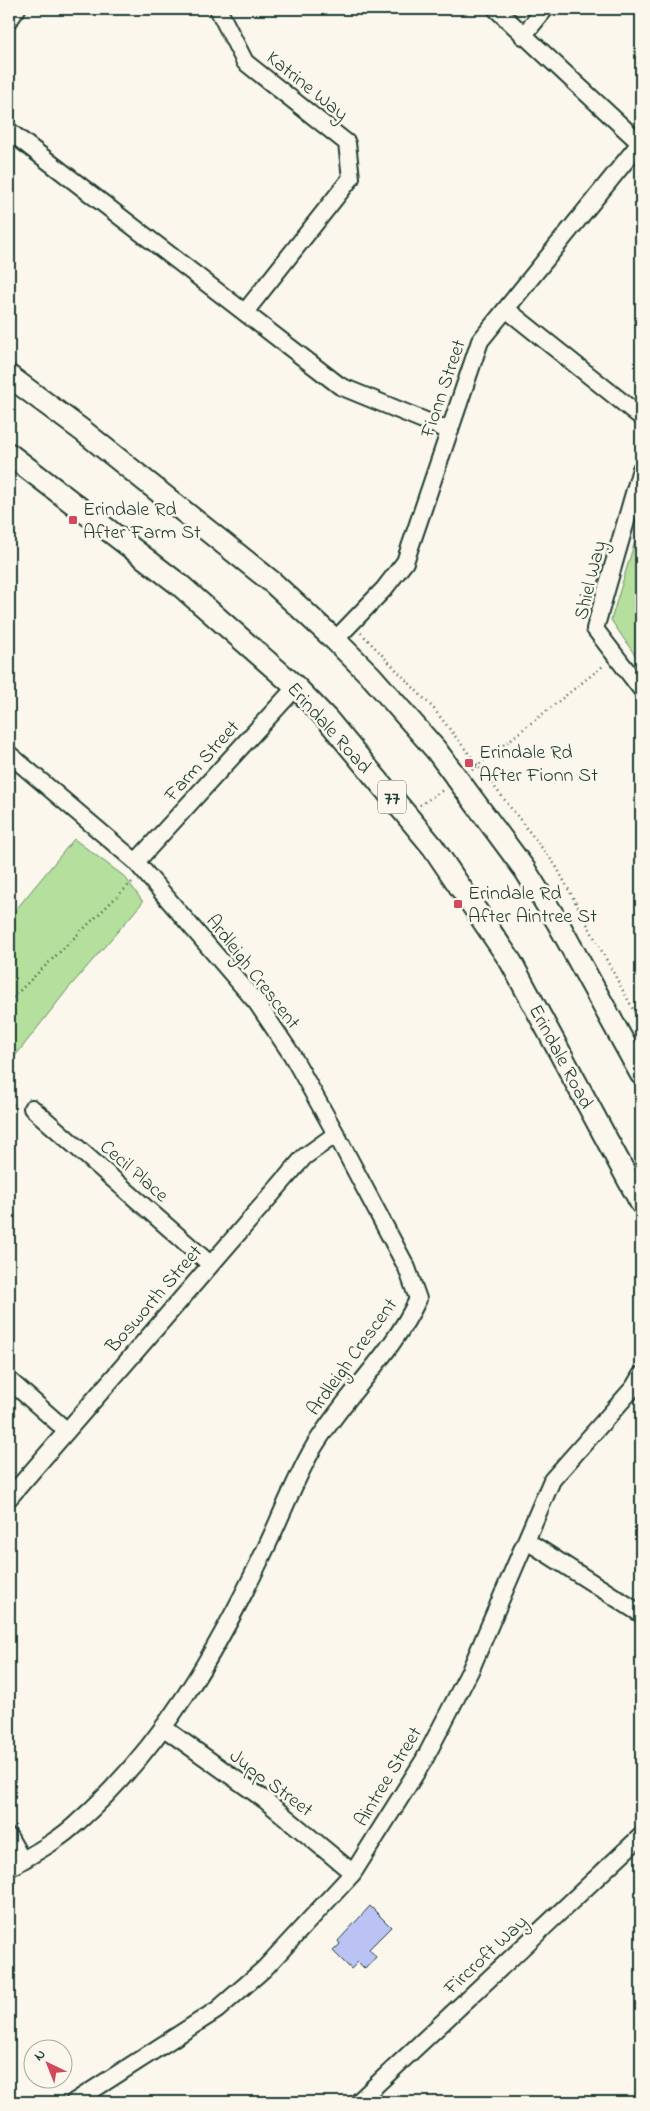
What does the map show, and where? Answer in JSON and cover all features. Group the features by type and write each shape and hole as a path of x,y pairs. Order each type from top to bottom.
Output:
{"main road":[{"path":"9,376 82,431 272,582 335,640 436,750 507,844 558,923 641,1074"},
{"name":"Erindale Road","path":"9,454 181,586 296,687 326,719 452,872 511,962 641,1203"}],"street":[{"path":"9,20 17,9"},
{"name":"Katrine Way","path":"218,9 245,62 347,143 351,178 245,312"},
{"path":"496,9 640,144"},
{"path":"523,36 545,9"},
{"path":"9,131 340,386 450,431"},
{"name":"Fionn Street","path":"335,640 384,589 405,562 480,341 640,144"},
{"path":"506,309 641,417"},
{"name":"Shiel Way","path":"641,469 595,629 641,689"},
{"name":"Farm Street","path":"140,866 296,687"},
{"name":"Ardleigh Crescent","path":"9,754 140,866 257,1002 292,1055 336,1134 407,1268 418,1299 406,1324 320,1437 304,1465 265,1550 214,1653 164,1728 139,1760 78,1822 52,1842 15,1864"},
{"name":"Cecil Place","path":"32,1108 210,1264"},
{"name":"Bosworth Street","path":"9,1498 304,1157 336,1134"},
{"path":"9,1380 67,1431"},
{"name":"Aintree Street","path":"74,2102 217,2010 264,1969 353,1873 424,1760 470,1671 552,1480 639,1382"},
{"path":"527,1541 641,1614"},
{"name":"Jupp Street","path":"164,1728 264,1800 353,1873"},
{"name":"Fircroft Way","path":"358,2102 641,1836"},
{"path":"9,1837 15,1864"}],"path":[{"path":"407,815 458,779 616,656"},
{"path":"9,1002 140,866"}],"green space":[{"path":"641,521 641,664 611,620"},
{"path":"74,839 125,877 143,902 67,990 9,1064 9,918"}],"building":[{"path":"370,1906 391,1927 369,1949 376,1957 365,1969 358,1962 351,1969 333,1951 340,1944 338,1941"}],"place":[{"name":"Erindale Rd After Farm St","path":"73,520"},
{"name":"Erindale Rd After Fionn St","path":"469,763"},
{"name":"Erindale Rd After Aintree St","path":"458,904"}]}
